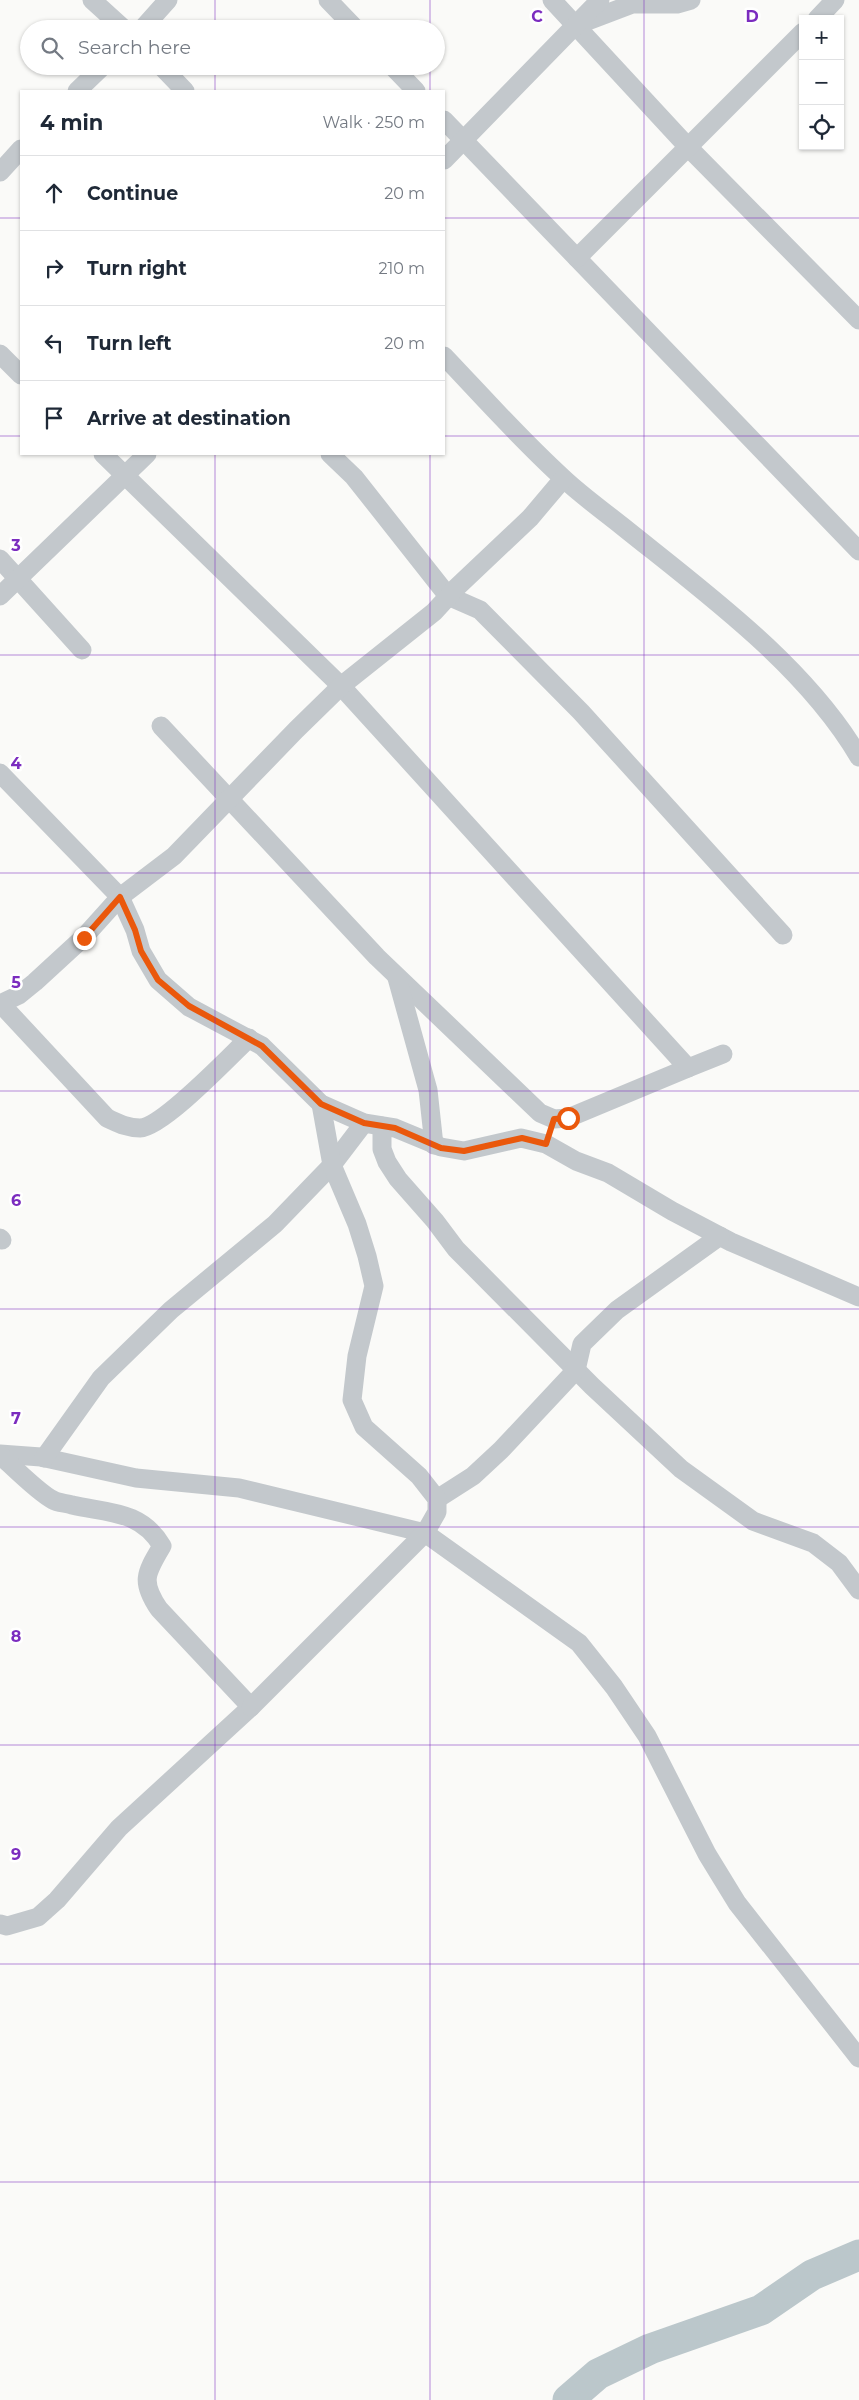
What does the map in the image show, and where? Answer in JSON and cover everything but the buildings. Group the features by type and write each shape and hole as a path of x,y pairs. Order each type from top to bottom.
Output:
{"street":[{"path":"92,0 114,20"},
{"path":"150,20 168,0"},
{"path":"328,0 347,20"},
{"path":"552,0 688,147 859,320"},
{"path":"445,159 600,0"},
{"path":"575,25 632,4 677,4 691,0"},
{"path":"820,15 835,0"},
{"path":"577,258 799,36"},
{"path":"78,90 94,75"},
{"path":"170,75 185,90"},
{"path":"401,75 415,90"},
{"path":"445,121 859,551"},
{"path":"0,172 20,149"},
{"path":"0,354 20,374"},
{"path":"445,357 563,478 712,598 811,691 844,731 859,757"},
{"path":"104,455 341,686 688,1068"},
{"path":"0,596 146,455"},
{"path":"331,455 354,477 448,596 480,610 534,664 581,712 783,935"},
{"path":"249,1038 163,1118 141,1128 124,1126 107,1118 0,1004 35,982 84,938 120,897 174,856 341,686 434,612 448,596 530,518 563,478"},
{"path":"0,559 82,650"},
{"path":"160,726 397,977 540,1113 554,1119 568,1118 723,1054"},
{"path":"0,773 120,897 135,930 141,951 158,980 189,1006 262,1046 321,1104 373,1124 395,1128 434,1145 464,1151 522,1138 546,1144 576,1161 608,1173 643,1195 720,1236 859,1297"},
{"path":"397,977 428,1090 434,1145"},
{"path":"0,1924 7,1926 38,1917 58,1900 119,1828 251,1707 425,1533 437,1512 437,1499 419,1476 364,1427 352,1400 357,1356 374,1286 357,1224 332,1165 321,1104"},
{"path":"546,1144 554,1119"},
{"path":"44,1458 101,1378 132,1346 171,1310 275,1224 373,1124"},
{"path":"373,1124 386,1162 398,1179 436,1221 456,1249 576,1370 681,1469 753,1521 814,1543 838,1563 859,1590"},
{"path":"437,1499 473,1476 494,1457 576,1370 582,1344 617,1310 720,1236"},
{"path":"0,1455 44,1458 136,1478 239,1488 425,1533 579,1643 614,1687 647,1736 707,1854 737,1903 859,2058"},
{"path":"0,1455 53,1500 93,1510 116,1511 140,1522 154,1532 162,1546 145,1579 148,1594 159,1609 251,1707"}],"waterway":[{"path":"568,2400 598,2374 650,2349 761,2310 812,2275 859,2255"}],"route":[{"path":"84,938 120,897 135,930 141,951 158,980 189,1006 262,1046 321,1104 364,1123 395,1128 441,1148 464,1151 522,1138 546,1144 554,1119 568,1118"}]}
